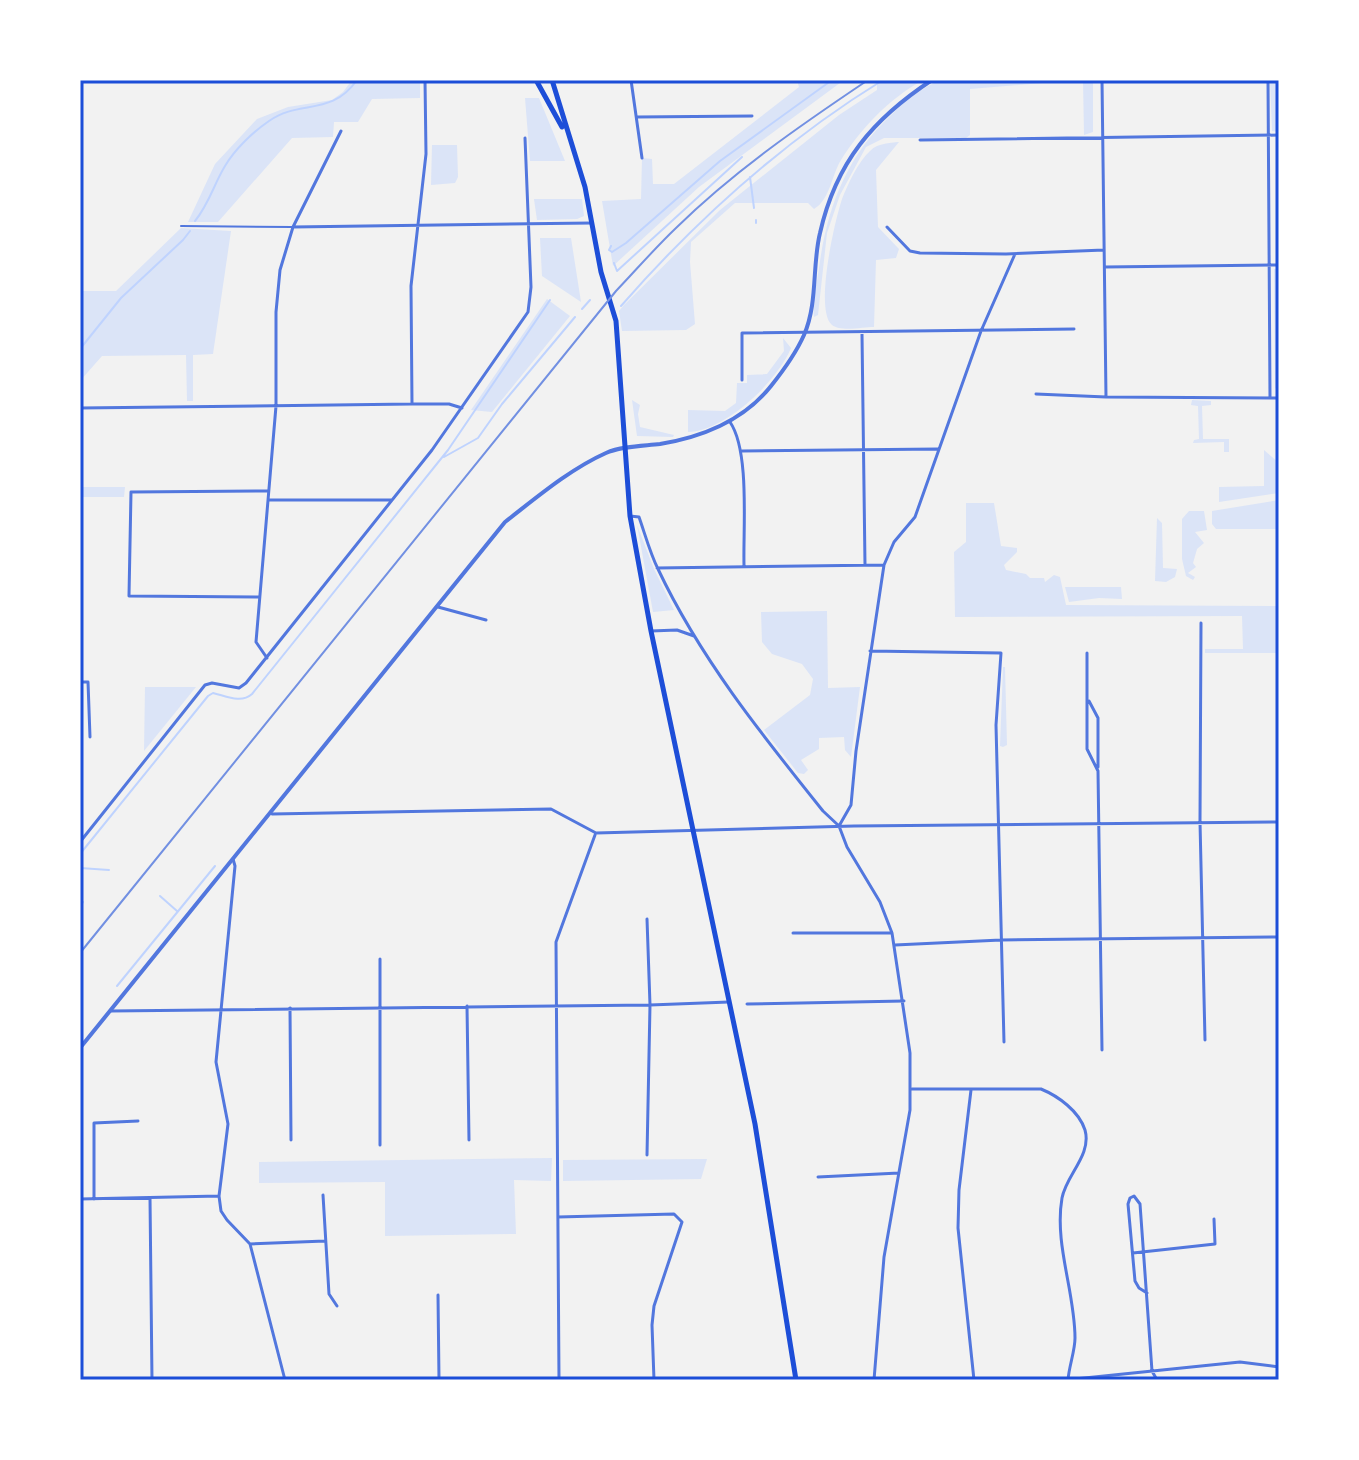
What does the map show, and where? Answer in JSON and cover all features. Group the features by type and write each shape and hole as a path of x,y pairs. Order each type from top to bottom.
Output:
{"main road":[{"path":"536,80 570,143"},
{"path":"552,80 585,187 601,272 616,321 630,516 692,832 755,1124 796,1380"}],"street":[{"path":"412,404 411,286 426,154 425,80"},
{"path":"631,80 642,158"},
{"path":"80,1048 505,522 608,452 679,441 730,422 769,389 805,334 819,235 829,198 847,160 871,128 900,101 932,80"},
{"path":"1102,80 1106,397"},
{"path":"1268,80 1270,398"},
{"path":"637,117 752,116"},
{"path":"267,658 256,642 276,406 276,312 280,270 293,227 341,131"},
{"path":"920,140 1279,135"},
{"path":"80,842 205,685 212,683 239,688 267,658 462,408 531,305 525,138"},
{"path":"293,227 592,223"},
{"path":"887,227 910,251 920,253 1015,254 1104,250"},
{"path":"839,826 851,805 884,565 894,542 915,517 981,331 1015,254"},
{"path":"1105,267 1279,265"},
{"path":"742,380 742,333 862,334 1074,329"},
{"path":"862,334 865,565"},
{"path":"1036,394 1279,398"},
{"path":"80,408 449,404 462,408"},
{"path":"730,422 742,451 744,565"},
{"path":"742,451 940,449"},
{"path":"259,597 129,596 131,492 268,491"},
{"path":"268,500 391,500"},
{"path":"630,516 639,517 657,568 696,638 757,730 823,811 839,826 847,847 880,902 892,933 904,1001 912,1089 884,1257 874,1380"},
{"path":"657,568 884,565"},
{"path":"438,607 486,620"},
{"path":"1201,623 1200,822 1205,1040"},
{"path":"651,631 677,630 696,638"},
{"path":"870,651 1001,653 996,725 1004,1042"},
{"path":"1087,653 1087,749 1098,771"},
{"path":"80,682 88,682 90,737"},
{"path":"1087,697 1098,718 1096,823 1102,1050"},
{"path":"272,814 551,809 596,833 839,826 1279,822"},
{"path":"559,1380 556,942 596,833"},
{"path":"233,859 235,866 216,1062 228,1124 219,1196 221,1211 250,1244 285,1380"},
{"path":"647,919 650,1005 647,1155"},
{"path":"793,933 892,933"},
{"path":"895,945 1001,940 1279,937"},
{"path":"380,959 380,1145"},
{"path":"747,1004 904,1001"},
{"path":"110,1011 729,1002"},
{"path":"467,1006 469,1140"},
{"path":"290,1008 291,1140"},
{"path":"912,1089 1041,1089 1056,1095 1085,1129 1083,1154 1062,1194 1060,1218 1075,1340 1067,1380 1240,1362 1279,1367"},
{"path":"971,1089 959,1190 958,1228 974,1380"},
{"path":"94,1199 94,1123 138,1121"},
{"path":"818,1177 899,1173"},
{"path":"323,1195 329,1294 337,1306"},
{"path":"80,1199 219,1196"},
{"path":"1147,1293 1135,1281 1128,1204 1134,1196 1140,1204 1147,1293 1152,1371 1157,1380"},
{"path":"150,1198 152,1380"},
{"path":"558,1217 674,1214 682,1222 653,1316 654,1380"},
{"path":"1133,1253 1215,1244 1214,1219"},
{"path":"250,1244 325,1241"},
{"path":"438,1295 439,1380"}],"lane":[{"path":"181,226 293,227"}],"shaded area":[{"path":"352,80 420,80 420,98 372,99 358,122 334,122 333,137 292,138 218,222 188,222 215,164 257,119 288,107 332,100"},
{"path":"797,80 844,80 699,187 613,266 602,201 641,199 642,158 652,159 653,184 674,184 799,87"},
{"path":"882,80 923,80 888,105 858,136 841,160 819,205 814,209 808,203 735,203 691,242 695,324 686,330 622,331 619,311 720,210 839,115 877,90 877,83"},
{"path":"941,80 1078,80 970,89 970,135 966,138 884,138 866,147 840,195 827,233 818,315 814,317 815,292 827,225 851,166 875,131 896,110 921,90"},
{"path":"1083,80 1093,80 1093,132 1084,135"},
{"path":"1270,80 1279,80 1279,132 1272,131"},
{"path":"525,98 539,98 565,161 530,161"},
{"path":"899,142 876,170 878,227 899,249 896,258 876,260 874,327 836,327 827,316 825,284 842,199 857,167 873,148"},
{"path":"432,145 457,145 458,177 455,183 431,185"},
{"path":"534,199 582,199 584,216 537,220"},
{"path":"181,228 231,231 213,354 193,355 193,401 187,401 186,355 102,356 80,381 80,291 116,291"},
{"path":"540,238 571,238 581,302 542,276"},
{"path":"1274,269 1279,269 1279,391 1275,388"},
{"path":"547,299 570,316 492,412 471,410"},
{"path":"783,338 791,348 762,389 718,423 688,432 688,410 725,411 736,403 737,383 747,383 747,375 767,374 784,351"},
{"path":"632,400 640,405 640,427 673,437 637,436"},
{"path":"1192,400 1211,401 1211,405 1202,406 1203,439 1229,439 1229,452 1224,452 1224,442 1193,443 1199,439 1198,406 1191,405"},
{"path":"1264,450 1279,463 1279,493 1219,502 1219,487 1264,486"},
{"path":"80,487 125,487 124,497 80,497"},
{"path":"1279,500 1279,529 1216,529 1212,524 1212,511"},
{"path":"966,503 994,503 1001,546 1017,548 1017,552 1004,565 1006,570 1026,574 1030,578 1044,578 1045,582 1054,575 1060,577 1066,605 1279,606 1279,653 1205,653 1205,649 1243,649 1242,616 955,617 954,552 966,542"},
{"path":"1189,511 1204,511 1207,530 1195,532 1204,543 1197,549 1193,563 1196,567 1188,573 1195,577 1193,580 1186,576 1182,559 1182,519"},
{"path":"1157,518 1162,523 1163,568 1177,569 1175,577 1166,582 1155,581"},
{"path":"637,525 654,569 674,610 653,612"},
{"path":"1065,587 1121,587 1122,599 1069,602"},
{"path":"827,611 828,688 860,687 851,757 845,750 844,737 819,738 819,749 801,760 808,770 804,774 798,773 764,730 810,695 813,679 802,664 772,654 762,642 761,612"},
{"path":"1003,667 1007,745 1003,747 1000,746"},
{"path":"145,687 196,687 144,751"},
{"path":"552,1158 551,1181 514,1180 516,1234 385,1236 385,1182 259,1183 259,1162"},
{"path":"707,1159 701,1179 563,1181 563,1160"}],"waterway":[{"path":"195,221 229,160 257,130 281,114 337,99 357,80"},
{"path":"611,246 609,250 612,252 626,243 720,161 832,80"},
{"path":"621,306 680,243 743,183 811,129 883,80"},
{"path":"614,263 617,271 742,157"},
{"path":"750,177 754,208"},
{"path":"80,349 121,298 190,231"},
{"path":"80,854 208,696 213,693 238,699 252,694 448,450 550,300"},
{"path":"582,309 590,300"},
{"path":"444,457 478,438 502,404 575,317"},
{"path":"117,986 215,866"},
{"path":"80,868 109,870"},
{"path":"160,896 177,911"},
{"path":"80,900 83,902 80,907"}],"railway":[{"path":"80,953 616,291 668,236 721,187 868,80"}]}
